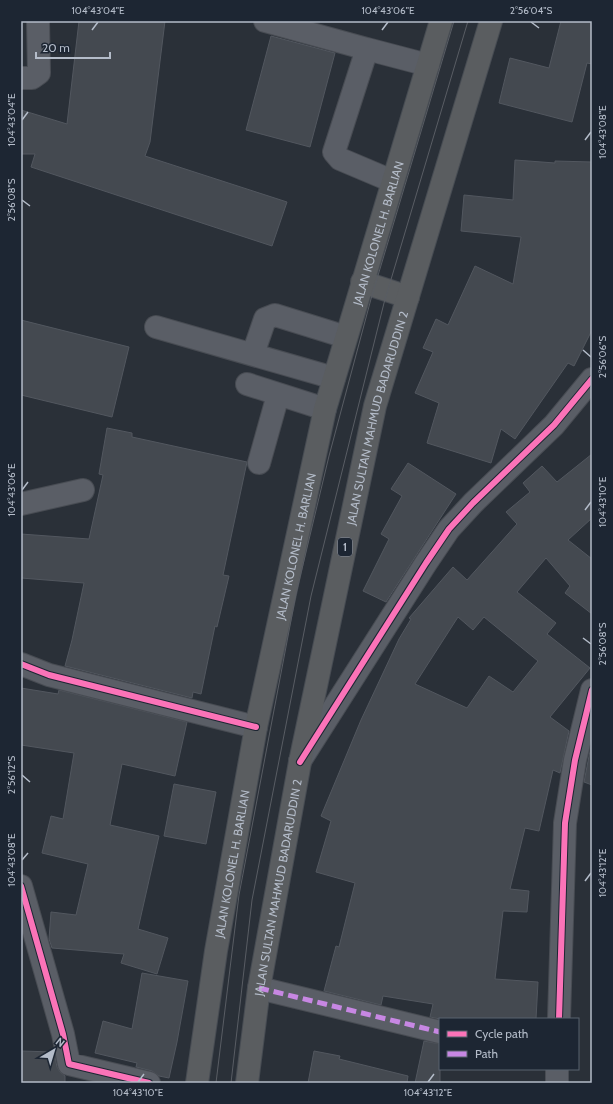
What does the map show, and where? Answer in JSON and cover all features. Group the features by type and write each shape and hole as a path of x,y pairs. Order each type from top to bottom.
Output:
{"highway":[{"name":"JALAN KOLONEL H. BARLIAN","path":"198,1083 216,951 256,727 325,408 441,21"},
{"name":"JALAN SULTAN MAHMUD BADARUDDIN 2","path":"247,1083 259,988 300,762 375,406 491,21"},
{"path":"362,282 408,297"}],"street":[{"path":"21,78 32,78 39,74 38,21"},
{"path":"265,21 428,65"},
{"path":"367,49 334,152 340,160 392,181"},
{"path":"253,354 265,319 275,315 346,336"},
{"path":"156,327 334,378"},
{"path":"300,762 449,529 473,503 554,425 592,379"},
{"path":"247,384 278,395 325,408"},
{"path":"259,463 278,395"},
{"path":"21,504 83,490"},
{"path":"21,664 49,675 256,727"},
{"path":"559,1018 565,823 575,760 592,690"},
{"path":"21,886 63,1034 71,1074 149,1083"},
{"path":"259,988 439,1032"},
{"path":"557,1070 557,1083"}],"building":[{"path":"79,21 165,21 150,142 145,156 287,202 272,246 31,167 35,154 21,154 21,110 67,124"},
{"path":"561,21 592,21 592,64 587,63 572,122 499,103 510,58 549,68"},
{"path":"271,36 335,53 310,147 246,130"},
{"path":"515,160 555,163 555,161 592,162 592,330 574,366 568,363 515,439 501,429 491,463 427,443 439,403 415,393 433,352 423,348 436,319 448,325 475,266 513,284 521,237 461,231 464,195 513,200"},
{"path":"21,320 129,347 112,417 21,395"},
{"path":"107,428 132,433 132,437 247,462 223,575 229,576 217,627 215,626 201,694 193,692 192,698 65,666 84,583 21,578 21,534 89,539 103,475 99,474"},
{"path":"592,454 592,518 568,540 592,559 592,614 565,593 570,586 546,558 517,592 556,623 547,634 590,668 550,717 569,731 560,773 553,770 539,831 525,828 510,889 529,891 527,912 503,911 495,979 538,982 536,1018 439,1019 430,1017 433,1004 383,996 381,1005 324,991 336,946 339,947 355,883 316,872 331,821 321,816 361,720 399,639 411,619 409,618 453,567 467,580 517,524 506,512 530,492 523,483 542,466 557,482","holes":["458,617 473,630 484,617 538,661 513,692 489,676 467,708 415,684"]},
{"path":"408,463 456,494 386,602 363,591 389,539 381,534 402,496 391,489"},
{"path":"21,688 58,694 59,690 187,722 175,776 122,764 110,825 159,836 138,929 168,938 157,974 121,963 124,954 52,948 49,939 51,912 76,915 88,864 42,853 51,816 63,819 74,753 21,745"},
{"path":"592,746 592,785 584,782"},
{"path":"174,784 216,792 206,844 164,836"},
{"path":"142,973 188,981 169,1078 159,1076 152,1071 136,1067 137,1063 95,1053 103,1021 132,1029"},
{"path":"424,1041 439,1044 440,1083 415,1083"},
{"path":"21,1051 54,1052 57,1067 65,1076 65,1083 21,1083"},
{"path":"314,1051 340,1056 339,1059 408,1076 407,1083 308,1083"}],"tram line":[{"path":"216,1083 239,895 296,594 329,456 371,299 454,21"},
{"path":"231,1083 252,900 311,596 384,303 468,21"}],"marked path":[{"path":"259,988 439,1032"}],"cycle path":[{"path":"300,762 449,529 473,503 554,425 592,379"},
{"path":"21,664 49,675 256,727"},
{"path":"559,1018 565,823 575,760 592,690"},
{"path":"21,886 63,1034 69,1064 149,1083"}]}
